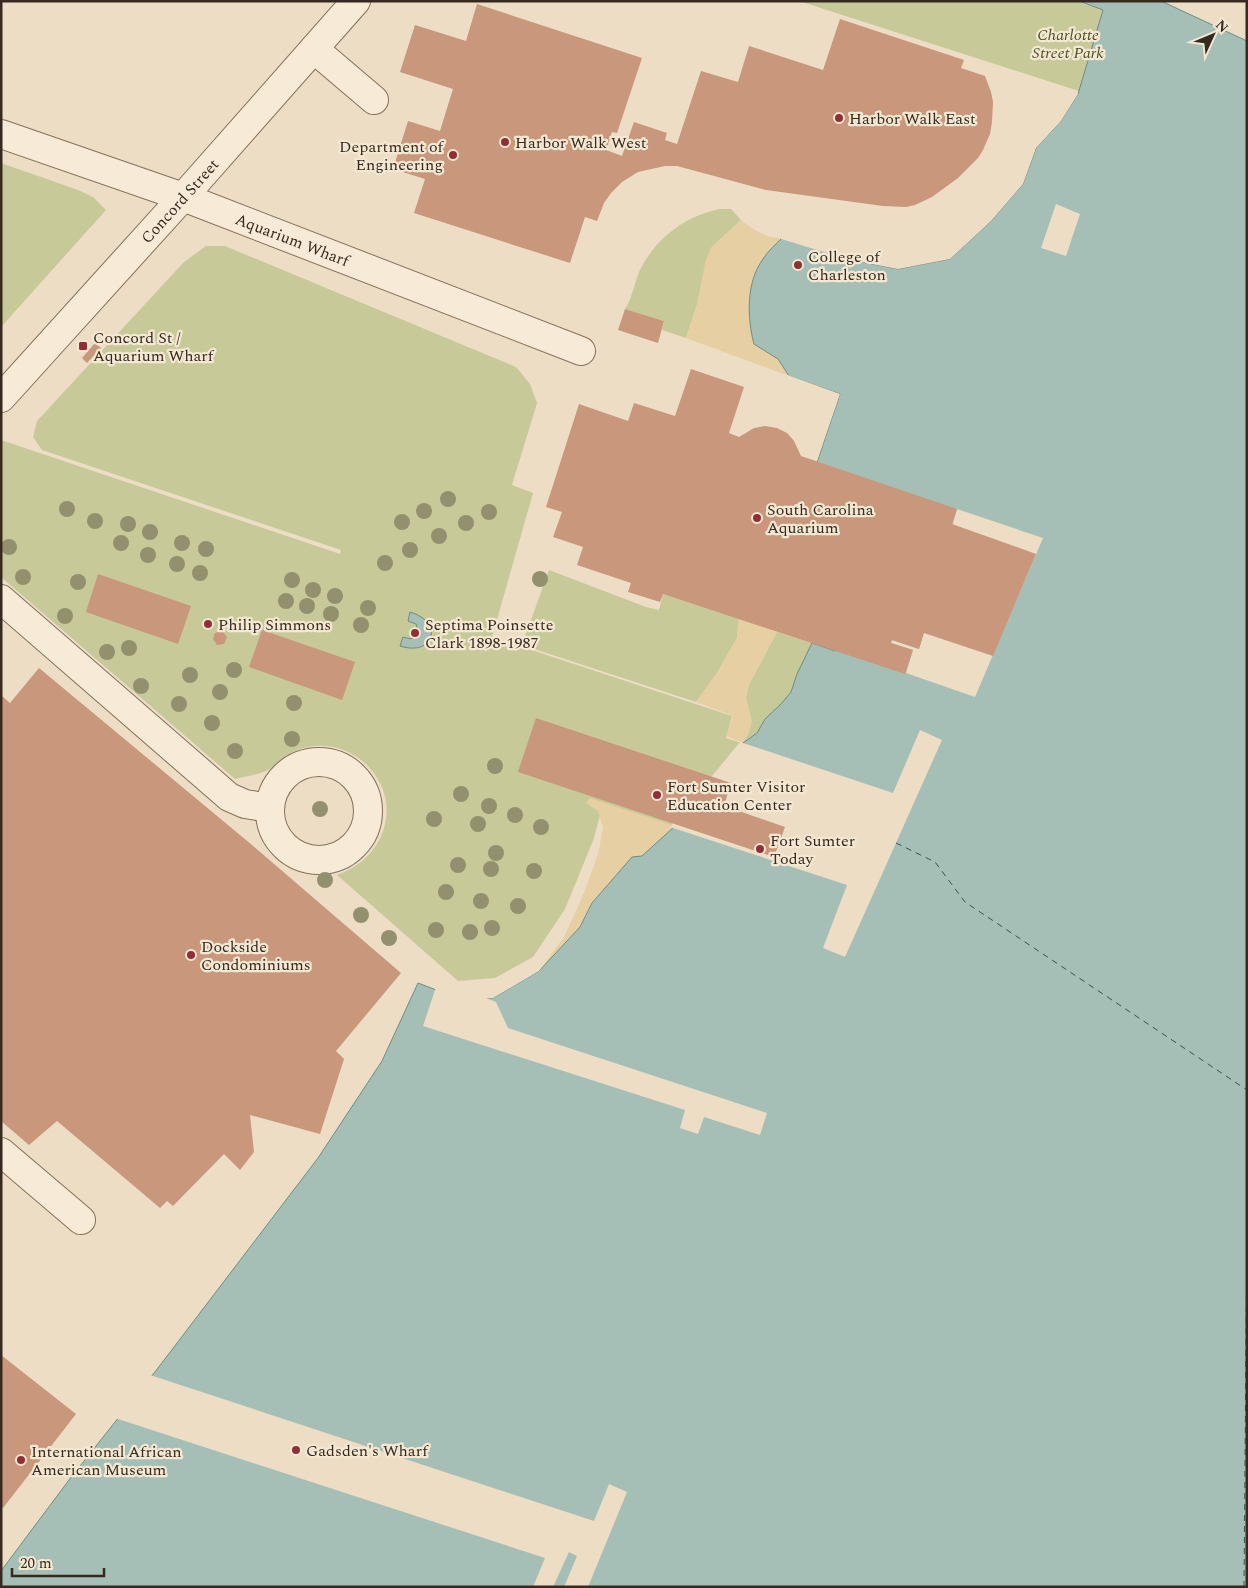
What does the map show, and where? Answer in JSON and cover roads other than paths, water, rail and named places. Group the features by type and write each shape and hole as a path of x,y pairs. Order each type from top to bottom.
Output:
{"street":[{"name":"Concord Street","path":"1,398 183,197 356,1"},
{"path":"314,49 374,100"},
{"name":"Aquarium Wharf","path":"1,134 183,197 581,351"},
{"path":"1,599 229,797 245,804 270,808"},
{"path":"1,1152 81,1220"}],"water":[{"path":"1079,1 1161,1 1247,41 1247,1587 1,1587 1,1571 318,1158 382,1061 418,983 452,996 493,998 539,971 580,927 592,903 632,857 642,856 675,826 743,743 757,733 765,719 791,692 797,674 812,643 835,651 811,480 840,394 789,376 778,359 754,344 749,312 753,278 765,256 782,238 846,259 898,269 950,259 991,221 1023,184 1036,148 1061,121 1078,94 1103,10"},
{"path":"410,612 428,623 431,630 431,637 428,643 421,647 400,646 403,637 412,638 419,634 416,624 408,621"}],"place":[{"name":"Harbor Walk East","path":"839,118"},
{"name":"Harbor Walk West","path":"505,142"},
{"name":"Department of Engineering","path":"453,155"},
{"name":"College of Charleston","path":"798,265"},
{"name":"Concord St / Aquarium Wharf","path":"83,346"},
{"name":"South Carolina Aquarium","path":"757,518"},
{"name":"Philip Simmons","path":"208,624"},
{"name":"Septima Poinsette Clark 1898-1987","path":"415,633"},
{"name":"Fort Sumter Visitor Education Center","path":"657,795"},
{"name":"Fort Sumter Today","path":"760,849"},
{"name":"Dockside Condominiums","path":"191,955"},
{"name":"Gadsden's Wharf","path":"296,1450"},
{"name":"International African American Museum","path":"21,1460"}],"park label":[{"name":"Charlotte Street Park","path":"1068,43"}]}
